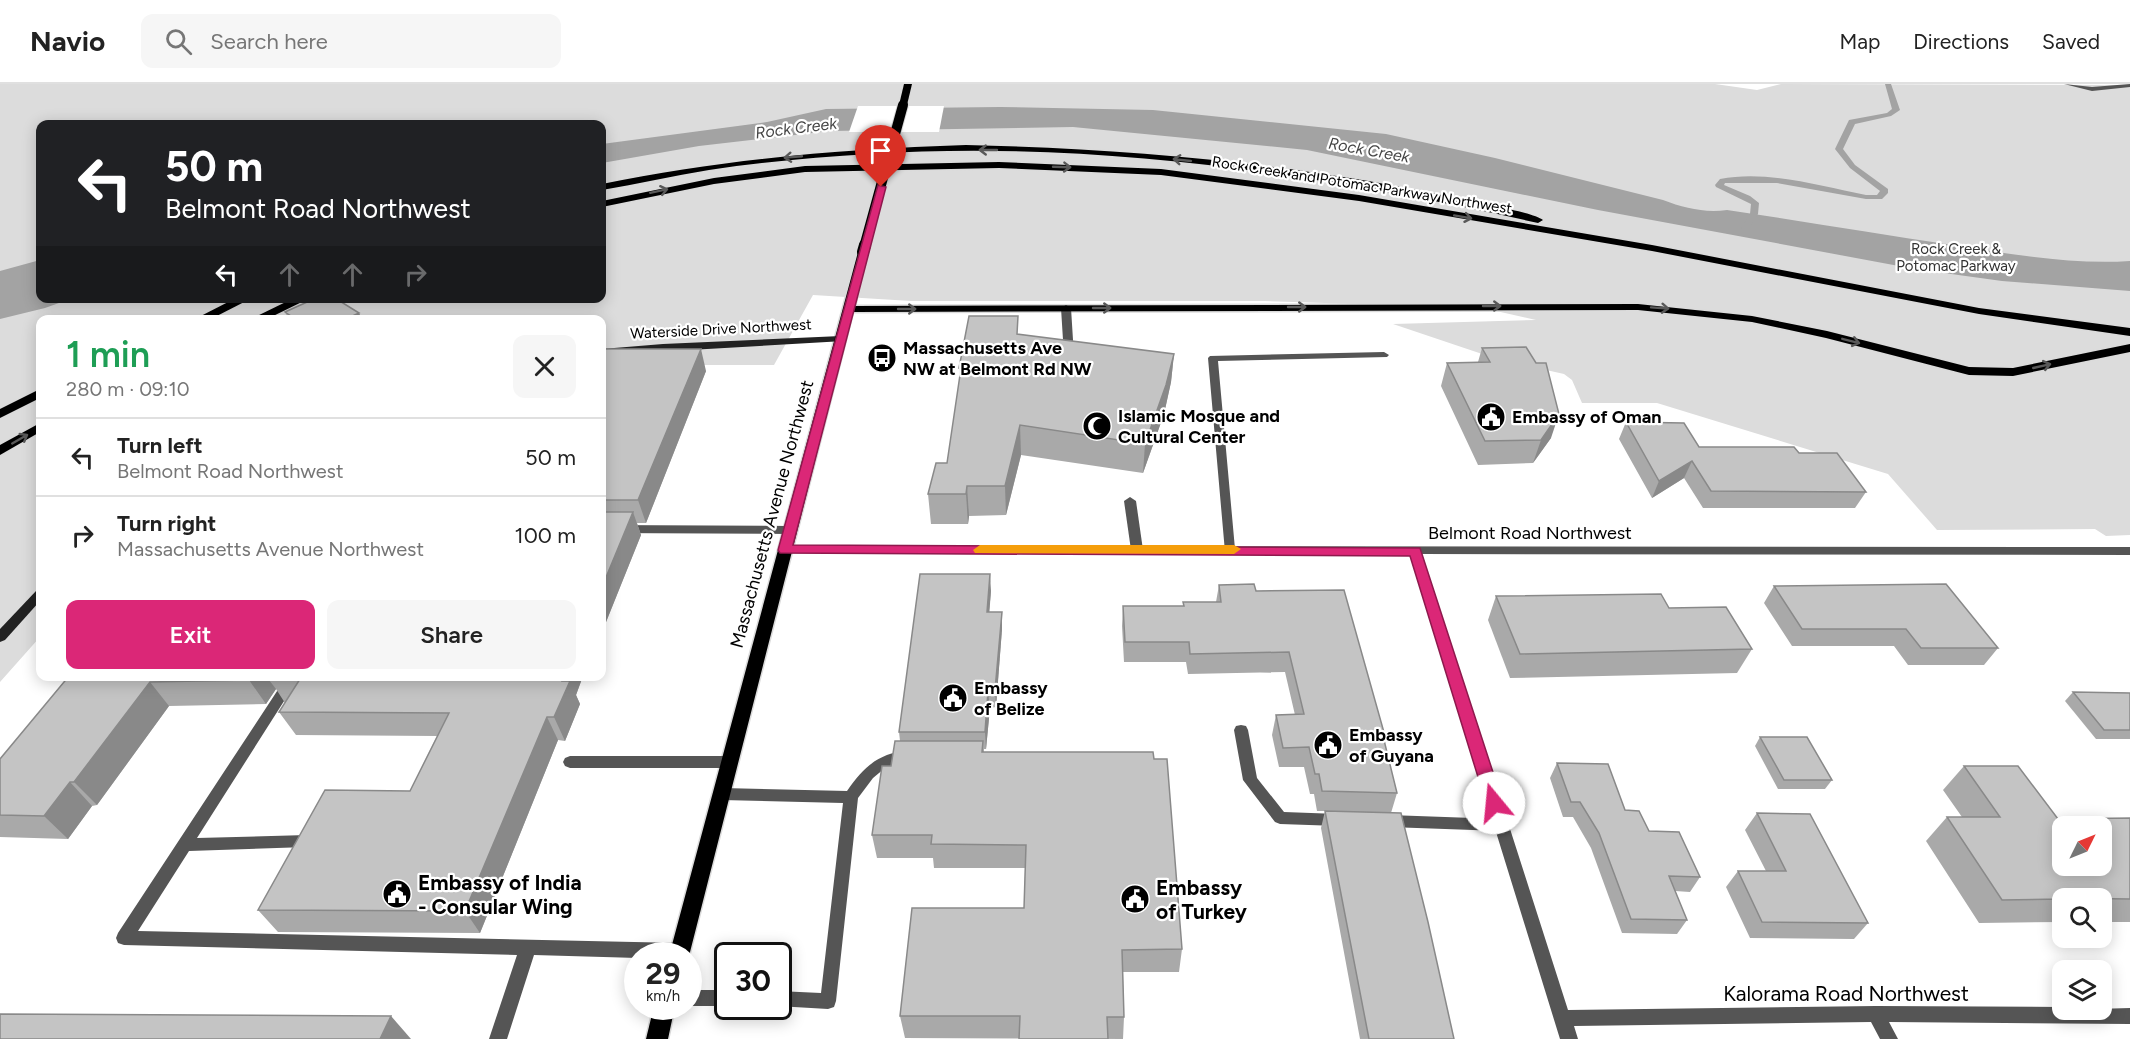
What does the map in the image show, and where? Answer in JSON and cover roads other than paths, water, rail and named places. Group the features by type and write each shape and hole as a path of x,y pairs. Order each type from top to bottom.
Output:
{"main road":[{"name":"Massachusetts Avenue Northwest","path":"682,942 908,84"},
{"name":"Rock Creek and Potomac Parkway Northwest","path":"606,186 714,166 823,154 947,149 1075,152 1229,164 1340,180 1482,207 1652,248"},
{"name":"Rock Creek and Potomac Parkway Northwest","path":"606,203 714,181 805,169 941,165 1061,166 1161,172 1256,183 1652,248 1979,311 2130,332"},
{"path":"209,315 236,303"},
{"path":"266,315 293,303"},
{"path":"849,309 1601,306 1671,309 1762,321 1827,335 1954,368 2000,373 2130,348"},
{"path":"0,414 36,395"},
{"path":"0,451 36,430"},
{"path":"657,1039 662,1020"}],"street":[{"path":"2067,84 2092,89 2130,86"},
{"path":"1066,308 1069,360 1080,360"},
{"name":"Waterside Drive Northwest","path":"606,352 663,346 841,339"},
{"path":"1229,549 1213,358 1384,355"},
{"path":"1130,501 1137,550"},
{"path":"606,529 790,530"},
{"name":"Belmont Road Northwest","path":"785,550 2130,551"},
{"path":"1415,551 1569,1039"},
{"path":"0,637 36,598"},
{"path":"291,681 124,938 624,951"},
{"path":"1241,730 1250,780 1280,819 1350,820"},
{"path":"792,1000 828,1001 851,797 870,770 892,757 916,757"},
{"path":"570,762 730,762"},
{"path":"722,794 851,797"},
{"path":"1373,821 1501,825"},
{"path":"183,845 307,841"},
{"path":"498,1039 528,948"},
{"path":"1876,1014 1889,1039"},
{"name":"Kalorama Road Northwest","path":"1563,1018 1876,1014 2130,1016"}],"water":[{"name":"Rock Creek","path":"1000,107 1153,110 1386,134 1495,158 1694,209 1727,210 2041,258 2130,261 2130,291 2002,281 1915,269 1598,210 1307,150 1073,127 830,131 699,146 606,162 606,143 767,122 826,109"},
{"path":"36,261 36,303 59,303 0,319 0,271"}],"waterway":[{"path":"1745,228 1754,214 1755,203 1719,185 1723,181 1741,179 1777,181 1866,197 1879,197 1885,191 1852,166 1839,149 1852,122 1889,115 1896,110 1888,84"}],"place":[{"name":"Massachusetts Ave NW at Belmont Rd NW","path":"882,358"},
{"name":"Embassy of Oman","path":"1491,417"},
{"name":"Islamic Mosque and Cultural Center","path":"1097,426"},
{"name":"Embassy of Belize","path":"953,698"},
{"name":"Embassy of Guyana","path":"1328,745"},
{"name":"Embassy of India - Consular Wing","path":"397,894"},
{"name":"Embassy of Turkey","path":"1135,899"}],"park label":[{"name":"Rock Creek & Potomac Parkway","path":"1956,258"}]}
